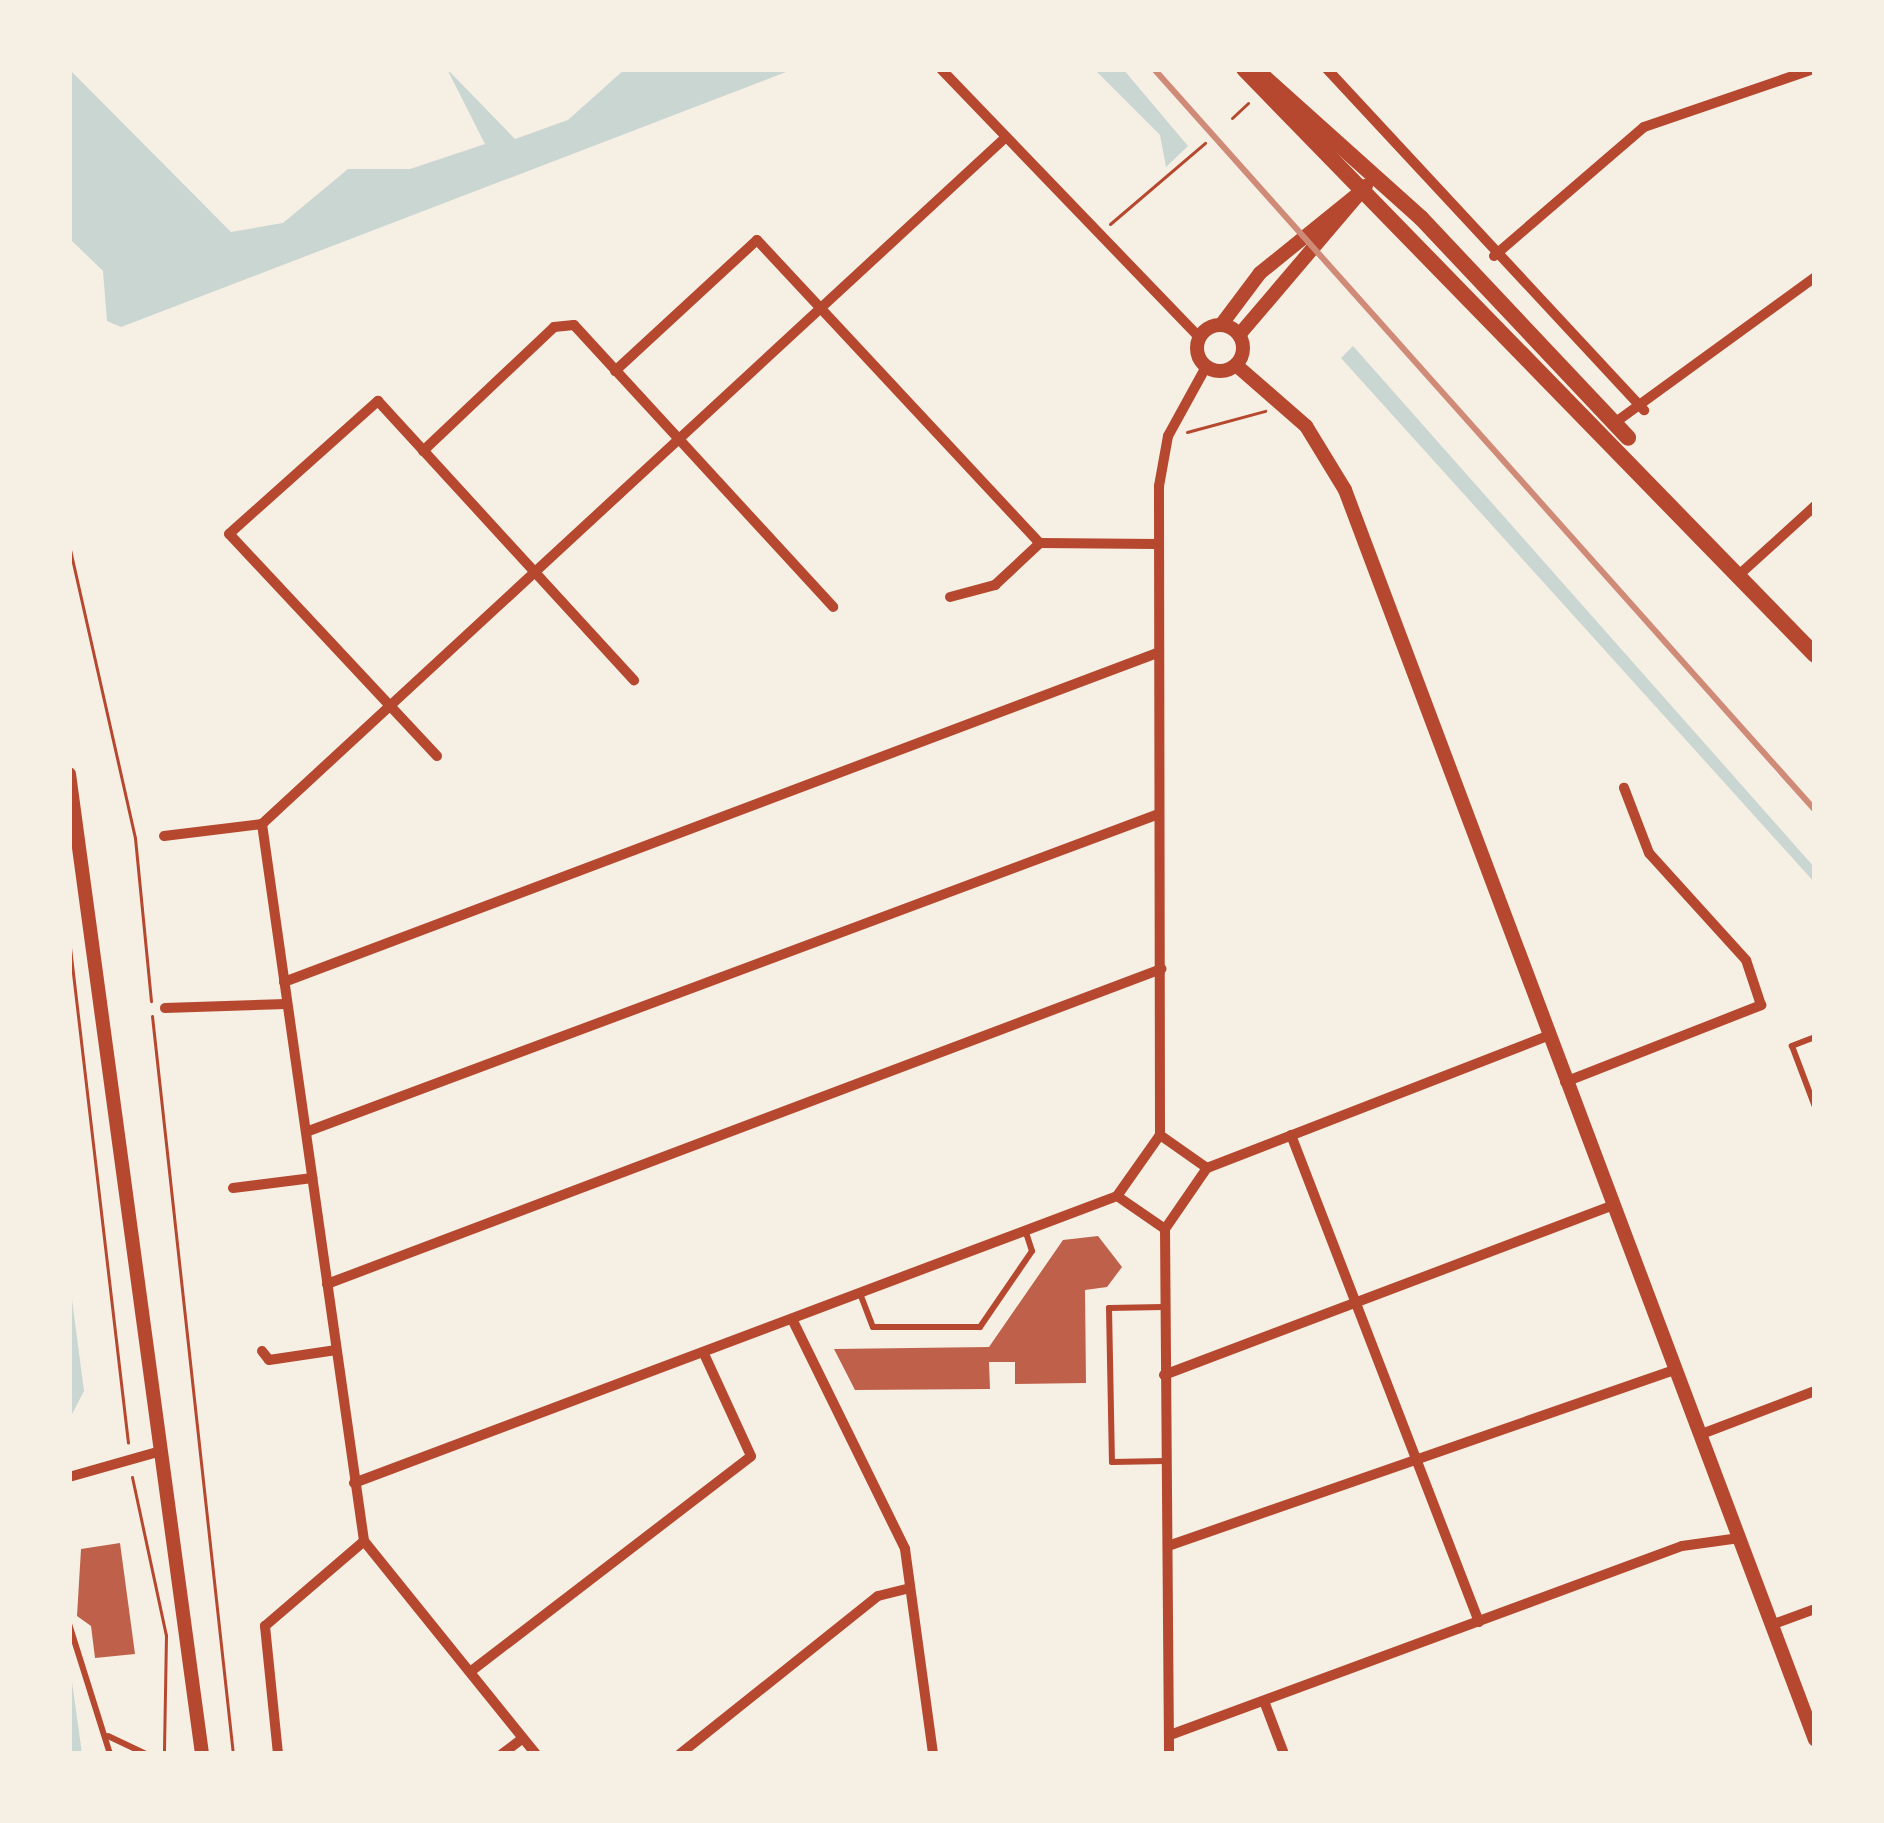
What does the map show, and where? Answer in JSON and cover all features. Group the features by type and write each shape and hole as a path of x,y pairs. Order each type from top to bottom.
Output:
{"main road":[{"path":"1244,69 1360,192 1610,427"},
{"path":"1255,69 1375,174 1815,655"}],"street":[{"path":"354,1483 793,1322 1117,1196 1160,1135 1157,544 1168,436 1206,367 1199,337 1096,237 941,69"},
{"path":"1327,69 1494,256 1644,410"},
{"path":"1494,256 1644,127 1813,69"},
{"path":"164,836 262,824 1006,138"},
{"path":"1199,337 1221,325 1260,273 1360,192 1375,174"},
{"path":"1236,365 1239,335 1275,282 1352,214 1360,192"},
{"path":"615,370 757,240 1040,543"},
{"path":"1610,427 1644,410 1785,289 1815,277"},
{"path":"422,451 554,328 574,325 833,607"},
{"path":"1221,325 1239,335"},
{"path":"1206,367 1236,365 1282,402 1316,438 1353,509 1815,1740"},
{"path":"437,756 229,533 378,401 634,680"},
{"path":"1741,573 1815,506"},
{"path":"950,597 994,585 1040,543 1157,544"},
{"path":"284,982 1157,653"},
{"path":"69,774 202,1754"},
{"path":"1565,1082 1762,1005 1746,960 1649,853 1624,788"},
{"path":"306,1132 1159,814"},
{"path":"262,824 364,1541 536,1754"},
{"path":"327,1284 1161,969"},
{"path":"165,1008 286,1004"},
{"path":"1169,1754 1165,1229 1207,1168 1548,1036"},
{"path":"1160,1135 1207,1168"},
{"path":"1291,1135 1479,1622"},
{"path":"233,1188 312,1178"},
{"path":"1117,1196 1165,1229"},
{"path":"1164,1375 1612,1206"},
{"path":"793,1322 905,1550 933,1754"},
{"path":"262,1351 269,1360 336,1350"},
{"path":"470,1672 752,1456 704,1354"},
{"path":"1168,1546 1418,1463 1674,1370"},
{"path":"1699,1435 1815,1391"},
{"path":"69,1477 161,1451"},
{"path":"1170,1736 1682,1546 1739,1538"},
{"path":"278,1754 264,1651 277,1606 364,1541"},
{"path":"680,1754 878,1596 909,1588"},
{"path":"1772,1625 1815,1609"},
{"path":"1264,1702 1284,1754"},
{"path":"502,1754 523,1738"}],"lane":[{"path":"1815,1037 1792,1046 1815,1106"},
{"path":"861,1296 873,1327 980,1327 1031,1251 1026,1232"},
{"path":"1162,1307 1109,1308 1112,1462 1165,1461"},
{"path":"69,1624 110,1754"},
{"path":"108,1736 146,1754"}],"path":[{"path":"1232,118 1248,104"},
{"path":"1096,237 1204,143"},
{"path":"1168,436 1282,402"},
{"path":"69,545 134,838 233,1754"},
{"path":"69,939 129,1460 166,1635 164,1754"}],"shaded area":[{"path":"69,69 231,232 283,223 348,169 410,169 485,144 447,69 515,139 568,120 625,69 794,69 121,327 107,321 103,271 69,238"},
{"path":"1094,69 1123,69 1188,146 1166,167 1160,135"},
{"path":"1353,346 1815,868 1815,883 1341,358"},
{"path":"69,1277 84,1391 69,1420"},
{"path":"69,1660 82,1754 69,1754"}],"building":[{"path":"1098,1236 1122,1267 1107,1287 1085,1290 1086,1383 1015,1384 1015,1362 989,1362 990,1389 855,1390 834,1349 989,1347 1063,1240"},
{"path":"120,1543 135,1654 95,1658 91,1626 77,1616 81,1549"}],"railway":[{"path":"1154,69 1815,810"}]}
